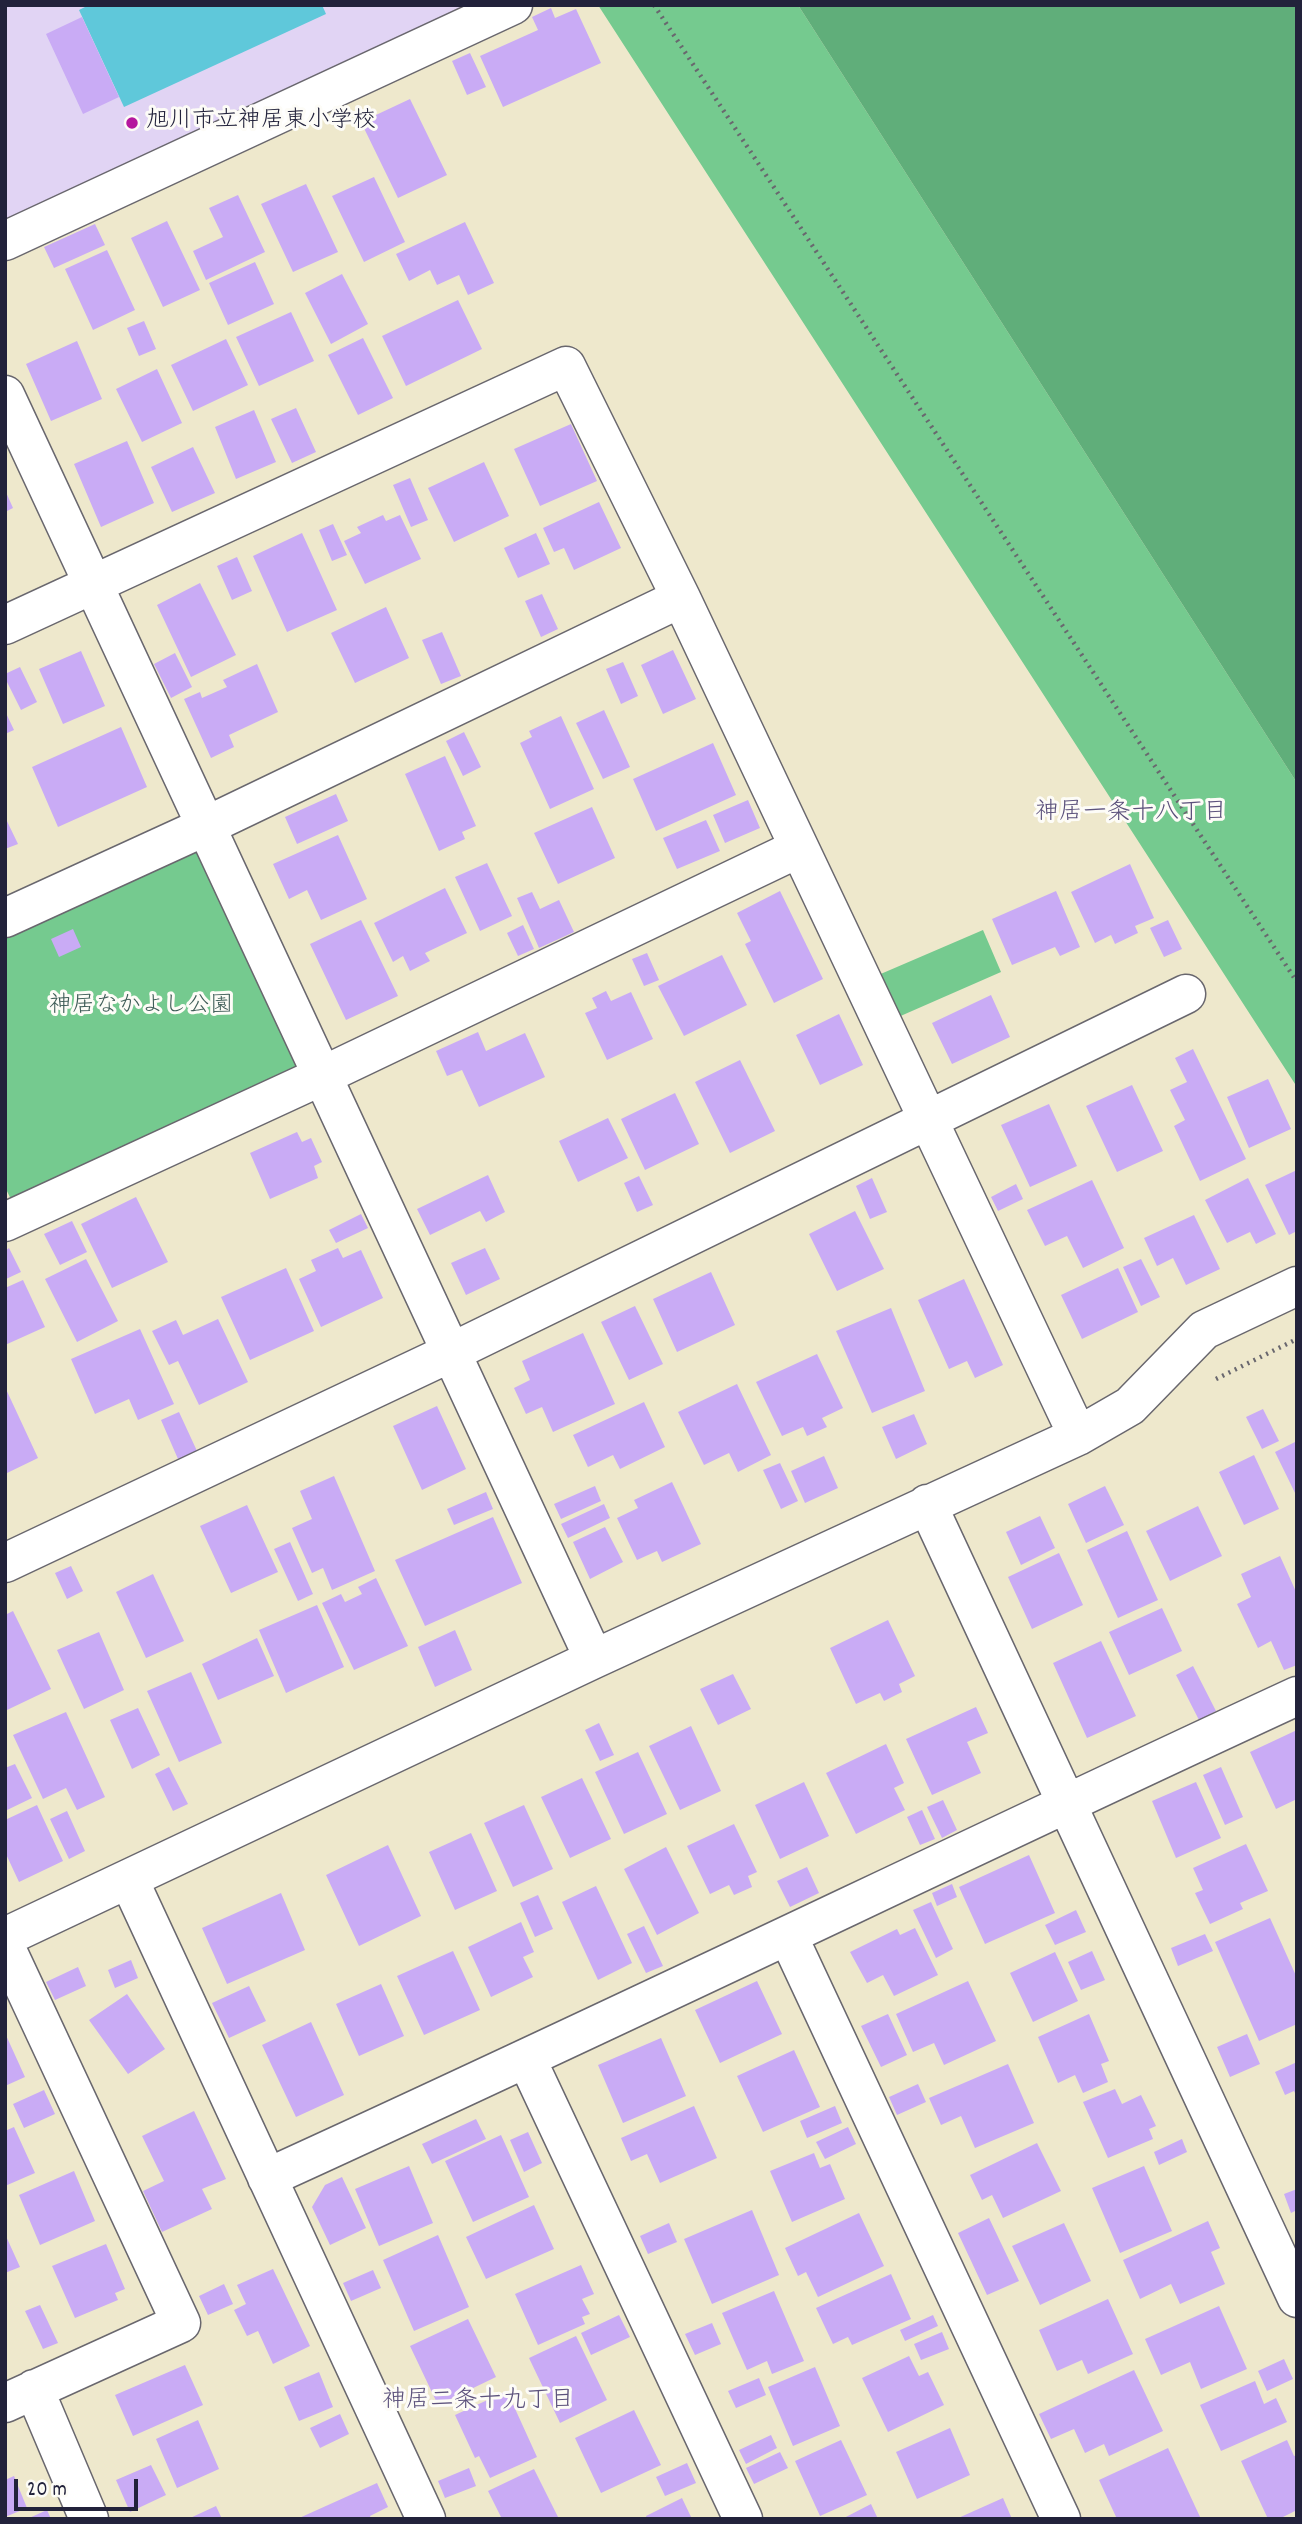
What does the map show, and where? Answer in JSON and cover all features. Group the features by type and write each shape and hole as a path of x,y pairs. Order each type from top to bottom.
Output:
{"street":[{"path":"5,241 513,5"},
{"path":"5,625 566,366 681,598 1078,1436"},
{"path":"5,395 594,1659"},
{"path":"5,918 205,827 681,598"},
{"path":"5,1222 324,1075 799,848"},
{"path":"5,1563 452,1352 1186,994"},
{"path":"5,1937 594,1659 1078,1436 1130,1406 1204,1330 1297,1286"},
{"path":"928,1504 1297,2298"},
{"path":"267,2178 527,2060 1065,1803 1297,1696"},
{"path":"129,1880 426,2519"},
{"path":"788,1936 1061,2519"},
{"path":"5,1946 181,2323 20,2396 89,2519"},
{"path":"527,2060 743,2519"}],"path":[{"path":"654,5 1297,982"}],"shaded area":[{"name":"旭川市立神居東小学校","path":"5,5 513,5 5,241"}],"green space":[{"path":"598,5 798,5 1297,783 1297,1087"},
{"path":"798,5 1297,5 1297,783"},
{"name":"神居なかよし公園","path":"204,827 324,1075 19,1216 5,1187 5,918"},
{"path":"983,930 1001,972 896,1018 876,976"}],"water":[{"path":"89,5 322,5 326,14 124,107 79,10"}],"building":[{"path":"551,8 555,18 576,9 601,63 503,107 480,56 538,30 532,17"},
{"path":"82,17 119,97 83,114 46,34"},
{"path":"470,53 486,87 467,95 452,61"},
{"path":"410,99 447,175 398,198 361,122"},
{"path":"374,177 405,242 364,262 332,196"},
{"path":"306,184 338,252 293,272 261,204"},
{"path":"238,195 265,252 206,280 193,251 223,237 209,208"},
{"path":"167,221 200,290 163,307 131,238"},
{"path":"465,222 494,283 468,295 459,275 437,285 430,270 409,281 396,254"},
{"path":"95,224 105,245 54,268 44,247"},
{"path":"107,250 135,310 93,330 65,269"},
{"path":"255,262 274,304 228,325 209,283"},
{"path":"342,274 368,324 331,344 305,293"},
{"path":"458,300 482,349 406,386 382,336"},
{"path":"291,312 314,361 259,386 236,337"},
{"path":"144,321 156,349 139,356 127,328"},
{"path":"363,338 393,398 358,415 328,355"},
{"path":"226,339 248,385 193,411 171,365"},
{"path":"77,341 102,399 51,421 26,364"},
{"path":"157,369 182,423 142,442 116,389"},
{"path":"296,408 316,452 292,463 271,419"},
{"path":"254,410 276,462 236,479 215,427"},
{"path":"571,424 597,481 540,506 514,449"},
{"path":"127,441 154,503 101,527 74,464"},
{"path":"193,447 215,493 172,512 151,467"},
{"path":"484,462 509,516 454,542 428,488"},
{"path":"410,478 428,520 411,527 393,485"},
{"path":"5,490 13,508 5,512"},
{"path":"599,502 621,548 574,570 564,548 554,552 543,528"},
{"path":"383,515 386,521 400,515 421,559 365,584 344,541 361,533 357,527"},
{"path":"333,524 347,555 332,561 319,530"},
{"path":"302,533 337,610 287,632 253,556"},
{"path":"536,533 550,564 518,578 504,548"},
{"path":"237,557 252,591 232,600 217,566"},
{"path":"200,583 236,655 191,677 157,605"},
{"path":"542,594 558,629 541,637 525,601"},
{"path":"386,607 409,658 355,683 331,633"},
{"path":"442,632 461,676 441,684 422,640"},
{"path":"673,650 696,699 663,714 641,665"},
{"path":"81,651 105,706 63,724 39,669"},
{"path":"175,653 192,687 171,698 154,664"},
{"path":"623,662 638,696 621,704 606,669"},
{"path":"257,664 278,712 229,735 234,747 211,758 184,699 200,692 202,698 227,687 223,680"},
{"path":"20,667 37,702 21,710 5,678 5,674"},
{"path":"604,710 630,767 603,779 576,723"},
{"path":"5,711 14,730 5,734"},
{"path":"561,716 594,789 550,809 520,743 532,737 529,731"},
{"path":"121,727 147,787 58,827 32,767"},
{"path":"464,732 481,767 463,776 446,741"},
{"path":"713,743 736,795 656,831 633,779"},
{"path":"445,756 476,826 462,832 465,839 439,851 405,774"},
{"path":"336,794 348,821 297,844 285,817"},
{"path":"748,800 760,828 725,843 713,815"},
{"path":"592,807 615,858 558,884 534,833"},
{"path":"5,817 18,844 5,849"},
{"path":"706,820 720,851 677,869 663,838"},
{"path":"338,835 367,899 321,920 307,890 289,899 273,864"},
{"path":"487,863 512,916 480,931 455,877"},
{"path":"1130,864 1154,918 1135,926 1138,933 1115,944 1111,935 1095,943 1071,892"},
{"path":"445,888 467,933 425,953 430,961 410,971 403,956 393,962 374,923"},
{"path":"780,891 823,979 774,1003 745,944 751,941 737,913"},
{"path":"1056,891 1080,947 1060,956 1055,947 1012,965 992,919"},
{"path":"532,892 540,909 559,900 574,932 539,948 517,898"},
{"path":"361,920 398,996 346,1020 310,944"},
{"path":"1168,920 1182,949 1164,957 1150,928"},
{"path":"523,925 534,949 518,956 507,933"},
{"path":"73,929 81,947 59,957 51,939"},
{"path":"647,953 659,980 644,986 632,959"},
{"path":"722,955 747,1005 684,1036 658,986"},
{"path":"606,991 611,1001 631,992 653,1039 607,1060 585,1013 597,1008 592,998"},
{"path":"991,995 1010,1037 952,1064 932,1023"},
{"path":"839,1014 863,1065 820,1085 796,1035"},
{"path":"478,1032 486,1051 525,1033 545,1077 479,1107 462,1070 447,1076 436,1051"},
{"path":"1193,1049 1246,1159 1200,1181 1174,1126 1185,1120 1170,1090 1187,1082 1175,1058"},
{"path":"740,1060 775,1131 730,1153 695,1082"},
{"path":"1268,1079 1291,1129 1249,1148 1227,1097"},
{"path":"1132,1085 1163,1151 1117,1172 1086,1106"},
{"path":"675,1093 699,1144 645,1170 621,1119"},
{"path":"1049,1104 1077,1166 1030,1187 1001,1125"},
{"path":"608,1118 628,1158 578,1182 559,1141"},
{"path":"297,1132 302,1142 311,1138 322,1162 314,1166 318,1178 270,1199 250,1153"},
{"path":"1297,1170 1297,1231 1289,1235 1265,1185"},
{"path":"488,1175 505,1212 486,1222 480,1211 430,1235 417,1209"},
{"path":"639,1176 653,1205 637,1212 624,1183"},
{"path":"872,1178 887,1212 870,1219 856,1186"},
{"path":"1248,1178 1276,1234 1256,1244 1250,1232 1227,1243 1205,1200"},
{"path":"1092,1180 1124,1248 1083,1268 1067,1236 1045,1246 1027,1210"},
{"path":"1016,1184 1023,1199 998,1211 991,1197"},
{"path":"136,1197 168,1262 112,1288 81,1224"},
{"path":"855,1211 884,1269 837,1291 809,1234"},
{"path":"361,1214 368,1228 336,1243 329,1230"},
{"path":"1194,1215 1220,1269 1186,1285 1173,1258 1157,1266 1144,1238"},
{"path":"72,1221 87,1252 60,1265 44,1234"},
{"path":"9,1248 21,1272 6,1279 5,1251"},
{"path":"338,1248 343,1258 361,1250 383,1298 321,1327 299,1279 316,1271 311,1260"},
{"path":"485,1248 500,1279 466,1295 451,1263"},
{"path":"86,1259 118,1321 77,1342 45,1279"},
{"path":"1141,1259 1160,1297 1141,1306 1123,1267"},
{"path":"286,1268 314,1331 250,1360 221,1297"},
{"path":"1118,1268 1138,1312 1082,1339 1061,1295"},
{"path":"711,1272 735,1325 677,1352 653,1299"},
{"path":"964,1279 1003,1365 975,1378 967,1361 949,1369 918,1300"},
{"path":"23,1280 45,1327 5,1345 5,1288"},
{"path":"635,1306 663,1364 629,1380 601,1322"},
{"path":"891,1308 925,1391 872,1413 836,1331"},
{"path":"218,1319 248,1382 199,1405 178,1361 169,1365 152,1331 176,1320 183,1335"},
{"path":"140,1329 174,1404 138,1420 129,1399 95,1414 71,1359"},
{"path":"583,1333 615,1404 553,1432 542,1407 526,1414 514,1388 530,1380 522,1361"},
{"path":"817,1354 843,1408 822,1418 827,1427 807,1436 803,1427 782,1436 756,1382"},
{"path":"737,1384 771,1455 738,1472 729,1453 704,1465 678,1412"},
{"path":"5,1387 38,1458 5,1474"},
{"path":"644,1402 665,1447 620,1469 613,1455 588,1467 573,1435"},
{"path":"437,1406 466,1469 422,1490 393,1426"},
{"path":"1263,1409 1279,1441 1262,1449 1246,1417"},
{"path":"179,1412 197,1451 178,1459 161,1420"},
{"path":"914,1414 927,1444 896,1459 882,1427"},
{"path":"1297,1441 1297,1497 1275,1452"},
{"path":"1254,1455 1279,1509 1244,1525 1219,1472"},
{"path":"824,1456 838,1488 805,1503 791,1471"},
{"path":"780,1463 798,1501 781,1509 763,1470"},
{"path":"334,1476 375,1571 332,1590 323,1568 312,1573 292,1528 312,1519 300,1491"},
{"path":"672,1482 701,1544 662,1562 657,1551 637,1560 617,1518 638,1508 634,1500"},
{"path":"595,1486 601,1501 561,1519 554,1504"},
{"path":"1105,1486 1124,1525 1086,1543 1068,1504"},
{"path":"486,1492 493,1509 454,1525 447,1509"},
{"path":"604,1504 610,1518 568,1538 561,1524"},
{"path":"247,1505 278,1572 231,1593 200,1526"},
{"path":"1198,1506 1222,1556 1170,1581 1146,1531"},
{"path":"1040,1516 1055,1548 1021,1565 1006,1532"},
{"path":"493,1517 522,1583 425,1626 395,1560"},
{"path":"605,1527 623,1562 590,1579 573,1542"},
{"path":"1127,1531 1158,1600 1118,1618 1087,1550"},
{"path":"290,1542 313,1594 298,1601 274,1549"},
{"path":"1059,1553 1083,1605 1032,1629 1008,1577"},
{"path":"1280,1556 1297,1594 1297,1665 1284,1670 1271,1641 1258,1648 1237,1604 1251,1597 1241,1574"},
{"path":"71,1566 83,1591 67,1599 55,1573"},
{"path":"153,1574 184,1641 146,1658 116,1592"},
{"path":"376,1578 408,1646 354,1670 322,1603 341,1594 345,1602 362,1594 358,1587"},
{"path":"317,1605 344,1667 286,1693 259,1630"},
{"path":"1162,1608 1182,1651 1129,1675 1109,1632"},
{"path":"13,1611 51,1689 7,1710 5,1615"},
{"path":"888,1620 915,1676 899,1684 902,1692 884,1701 880,1693 856,1704 830,1648"},
{"path":"455,1630 472,1670 435,1687 418,1647"},
{"path":"99,1632 124,1690 84,1709 57,1650"},
{"path":"257,1638 274,1676 218,1700 202,1664"},
{"path":"1101,1641 1136,1716 1087,1738 1053,1663"},
{"path":"1193,1666 1216,1711 1199,1720 1176,1675"},
{"path":"191,1672 222,1743 179,1762 147,1691"},
{"path":"733,1674 751,1709 718,1725 700,1689"},
{"path":"976,1707 988,1733 967,1742 981,1773 932,1795 906,1739"},
{"path":"138,1708 160,1755 132,1769 110,1720"},
{"path":"66,1712 105,1797 77,1810 66,1788 43,1799 13,1735"},
{"path":"599,1723 614,1755 600,1761 585,1730"},
{"path":"691,1726 721,1791 680,1810 649,1746"},
{"path":"1297,1730 1297,1799 1276,1809 1250,1752"},
{"path":"886,1744 904,1783 894,1788 905,1810 856,1834 826,1773"},
{"path":"638,1752 667,1814 624,1834 595,1772"},
{"path":"15,1764 32,1798 5,1811 5,1768"},
{"path":"169,1767 188,1804 173,1811 155,1774"},
{"path":"1221,1767 1243,1817 1225,1825 1203,1775"},
{"path":"582,1778 611,1839 570,1858 541,1797"},
{"path":"804,1782 829,1836 780,1859 755,1805"},
{"path":"1196,1782 1221,1838 1176,1858 1152,1801"},
{"path":"943,1800 957,1830 942,1838 927,1807"},
{"path":"37,1805 63,1861 19,1882 5,1852 5,1820"},
{"path":"524,1805 553,1869 513,1887 484,1823"},
{"path":"922,1810 935,1839 920,1845 907,1817"},
{"path":"67,1811 85,1851 69,1859 50,1819"},
{"path":"734,1824 757,1872 748,1876 752,1887 734,1895 729,1885 710,1894 687,1846"},
{"path":"471,1833 497,1891 455,1910 429,1852"},
{"path":"1246,1844 1268,1891 1240,1903 1243,1909 1210,1924 1195,1893 1203,1890 1193,1868"},
{"path":"388,1845 421,1916 359,1946 326,1875"},
{"path":"666,1847 699,1913 657,1935 624,1869"},
{"path":"1029,1855 1055,1913 985,1944 959,1887"},
{"path":"807,1867 819,1893 790,1907 777,1881"},
{"path":"952,1884 957,1897 937,1906 932,1893"},
{"path":"596,1886 632,1963 598,1980 562,1902"},
{"path":"281,1893 305,1950 227,1984 202,1928"},
{"path":"538,1895 553,1929 535,1937 520,1903"},
{"path":"931,1902 953,1949 936,1958 913,1910"},
{"path":"1076,1910 1086,1932 1055,1945 1045,1925"},
{"path":"1270,1918 1297,1978 1297,2024 1259,2041 1215,1942"},
{"path":"521,1922 534,1952 523,1957 533,1977 491,1997 468,1947"},
{"path":"644,1926 663,1966 646,1973 627,1934"},
{"path":"915,1928 938,1975 894,1996 883,1975 867,1983 850,1952 897,1929 900,1935"},
{"path":"1205,1934 1213,1951 1178,1966 1171,1948"},
{"path":"453,1951 480,2010 424,2035 397,1976"},
{"path":"1092,1951 1105,1980 1081,1990 1068,1962"},
{"path":"1055,1952 1078,2001 1033,2022 1010,1973"},
{"path":"131,1960 138,1978 115,1988 108,1970"},
{"path":"78,1967 86,1986 55,2000 46,1982"},
{"path":"757,1981 782,2034 720,2063 695,2010"},
{"path":"968,1981 996,2041 944,2065 934,2043 913,2052 896,2014"},
{"path":"381,1984 404,2036 359,2056 336,2004"},
{"path":"249,1986 266,2021 229,2038 212,2003"},
{"path":"127,1994 165,2049 128,2074 89,2020"},
{"path":"888,2014 907,2055 881,2067 861,2026"},
{"path":"1089,2014 1109,2061 1101,2064 1108,2082 1083,2093 1075,2075 1058,2083 1038,2037"},
{"path":"311,2022 344,2095 296,2117 262,2045"},
{"path":"5,2033 25,2077 5,2086"},
{"path":"1247,2034 1260,2064 1230,2077 1217,2047"},
{"path":"661,2038 686,2096 623,2123 598,2065"},
{"path":"794,2050 820,2107 763,2132 737,2076"},
{"path":"1297,2062 1297,2097 1294,2091 1285,2095 1275,2072"},
{"path":"1008,2064 1034,2123 975,2148 961,2116 941,2125 929,2098"},
{"path":"918,2084 926,2102 897,2115 889,2097"},
{"path":"1115,2089 1122,2104 1141,2095 1156,2126 1149,2129 1153,2139 1108,2158 1083,2102"},
{"path":"44,2090 55,2114 24,2128 13,2104"},
{"path":"694,2106 717,2158 660,2183 647,2154 631,2161 621,2138"},
{"path":"835,2106 842,2123 807,2138 800,2121"},
{"path":"194,2111 226,2179 202,2189 212,2209 162,2232 143,2191 164,2181 142,2136"},
{"path":"476,2119 486,2139 432,2164 422,2144"},
{"path":"14,2127 35,2173 5,2186 5,2131"},
{"path":"848,2127 856,2144 825,2159 816,2142"},
{"path":"528,2132 542,2163 524,2172 510,2140"},
{"path":"501,2135 529,2197 473,2222 445,2161"},
{"path":"1182,2139 1187,2152 1159,2165 1154,2152"},
{"path":"1037,2143 1061,2191 1003,2218 992,2195 982,2200 970,2175"},
{"path":"814,2153 820,2168 830,2164 845,2199 792,2222 770,2171"},
{"path":"409,2166 433,2223 379,2246 355,2189"},
{"path":"1144,2166 1172,2231 1120,2253 1092,2188"},
{"path":"74,2171 95,2221 40,2245 19,2195"},
{"path":"342,2177 366,2228 330,2245 312,2207 325,2185"},
{"path":"1297,2189 1297,2210 1291,2213 1284,2194"},
{"path":"534,2205 554,2249 486,2279 466,2237"},
{"path":"752,2210 779,2275 712,2304 684,2239"},
{"path":"859,2213 884,2266 818,2297 806,2272 798,2276 785,2248"},
{"path":"989,2218 1019,2281 987,2295 958,2233"},
{"path":"1208,2221 1220,2248 1211,2252 1225,2284 1180,2304 1171,2284 1140,2299 1123,2260"},
{"path":"669,2223 677,2242 648,2254 640,2236"},
{"path":"1064,2223 1091,2281 1040,2305 1012,2246"},
{"path":"5,2234 20,2267 5,2273"},
{"path":"438,2235 469,2307 414,2331 383,2260"},
{"path":"106,2244 125,2289 115,2293 118,2300 75,2318 52,2266"},
{"path":"581,2265 594,2294 582,2299 590,2314 582,2317 585,2324 538,2345 515,2294"},
{"path":"273,2269 310,2346 273,2364 258,2331 247,2336 234,2310 246,2304 237,2285"},
{"path":"373,2270 381,2288 351,2301 343,2283"},
{"path":"891,2274 911,2319 852,2345 848,2337 833,2344 816,2308"},
{"path":"224,2284 233,2304 208,2315 199,2296"},
{"path":"774,2291 804,2361 772,2374 767,2361 747,2370 722,2313"},
{"path":"1108,2299 1133,2354 1088,2374 1082,2360 1057,2371 1039,2330"},
{"path":"40,2305 58,2343 43,2349 25,2311"},
{"path":"1219,2306 1247,2369 1201,2389 1190,2362 1161,2375 1145,2339"},
{"path":"619,2315 630,2337 591,2355 581,2333"},
{"path":"933,2315 938,2326 905,2341 900,2330"},
{"path":"468,2319 496,2377 438,2405 410,2346"},
{"path":"712,2323 721,2344 695,2355 685,2334"},
{"path":"942,2332 949,2349 921,2360 914,2344"},
{"path":"576,2336 607,2400 560,2423 529,2358"},
{"path":"909,2356 919,2376 928,2372 944,2405 888,2432 862,2378"},
{"path":"1284,2359 1293,2379 1267,2391 1258,2371"},
{"path":"185,2365 203,2405 133,2436 115,2395"},
{"path":"815,2367 840,2426 793,2446 768,2387"},
{"path":"1134,2370 1163,2431 1109,2456 1104,2444 1085,2453 1074,2429 1051,2439 1039,2414"},
{"path":"319,2372 333,2407 299,2421 284,2387"},
{"path":"759,2378 766,2395 736,2408 728,2391"},
{"path":"1255,2381 1264,2404 1276,2398 1287,2422 1221,2451 1200,2405"},
{"path":"507,2391 537,2457 490,2478 479,2456 475,2458 455,2415"},
{"path":"634,2410 661,2465 601,2493 575,2438"},
{"path":"340,2414 349,2434 320,2448 310,2428"},
{"path":"198,2420 219,2469 177,2488 156,2439"},
{"path":"950,2428 970,2475 917,2499 896,2452"},
{"path":"771,2435 777,2448 746,2464 739,2450"},
{"path":"841,2440 867,2495 820,2516 795,2461"},
{"path":"1287,2440 1294,2456 1297,2455 1297,2510 1279,2519 1268,2519 1241,2461"},
{"path":"1168,2448 1201,2519 1117,2519 1099,2480"},
{"path":"780,2452 788,2468 754,2484 746,2468"},
{"path":"687,2463 696,2483 665,2496 656,2477"},
{"path":"151,2465 166,2495 130,2512 116,2480"},
{"path":"469,2468 476,2486 445,2498 438,2481"},
{"path":"534,2469 559,2519 502,2519 488,2491"},
{"path":"14,2476 27,2508 5,2517 5,2480"},
{"path":"377,2483 388,2507 370,2516 371,2519 297,2519"},
{"path":"682,2498 692,2519 647,2519 646,2516"},
{"path":"1003,2498 1012,2519 956,2519"},
{"path":"871,2504 878,2519 842,2519"},
{"path":"216,2506 222,2519 188,2519"},
{"path":"47,2510 51,2519 27,2519"}],"place":[{"name":"旭川市立神居東小学校","path":"132,123"}],"district":[{"name":"神居一条十八丁目","path":"1131,815"},
{"name":"神居二条十九丁目","path":"478,2403"}]}
